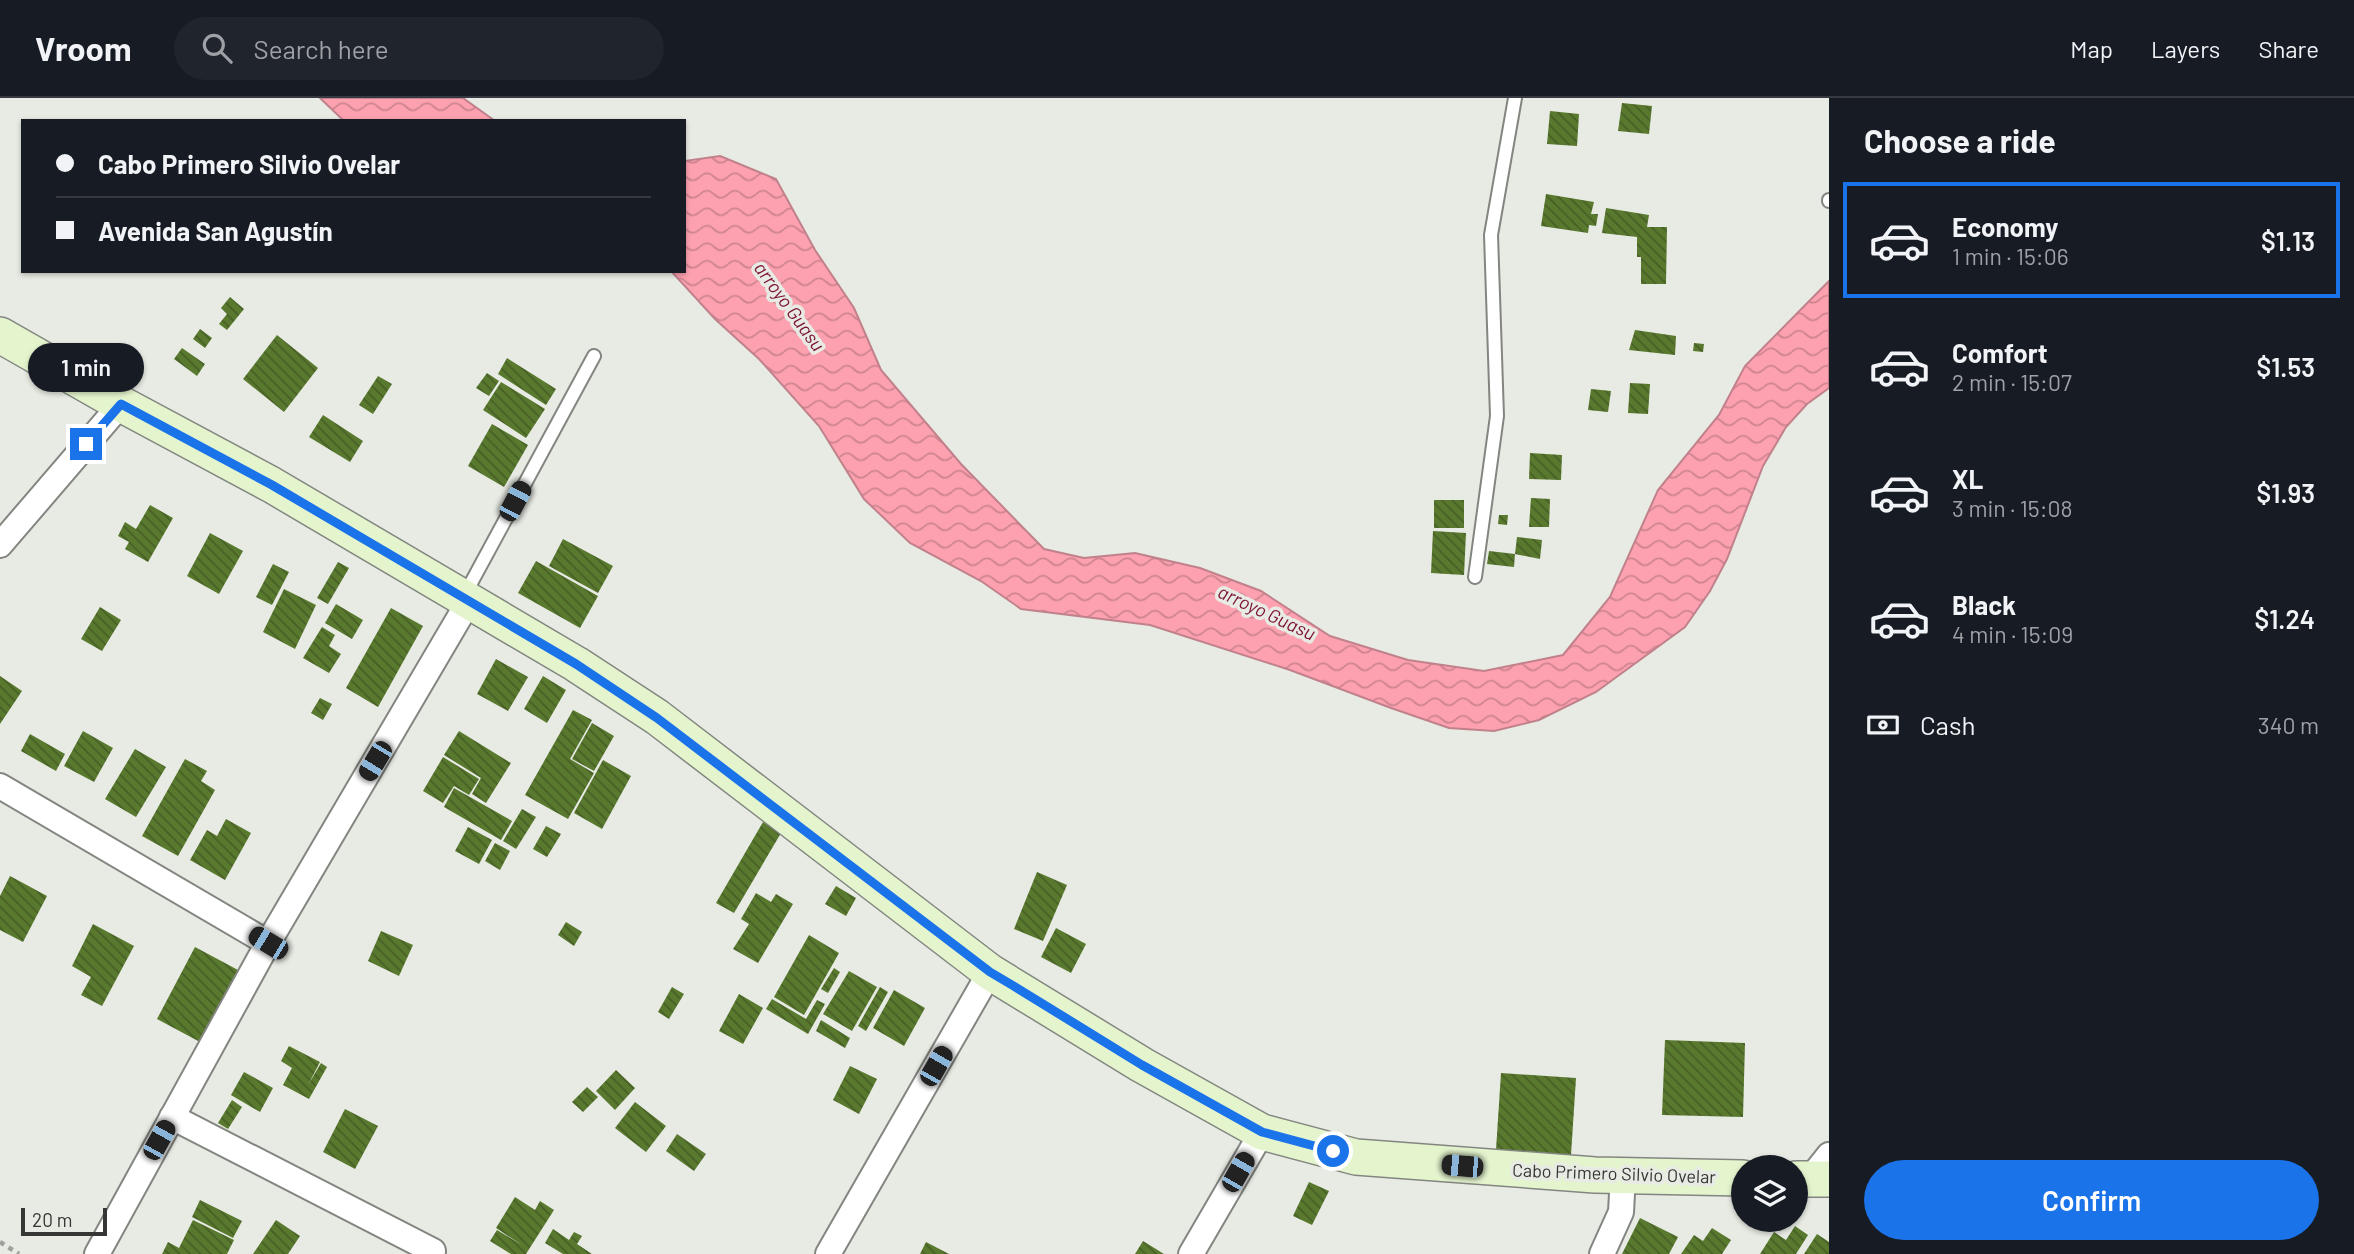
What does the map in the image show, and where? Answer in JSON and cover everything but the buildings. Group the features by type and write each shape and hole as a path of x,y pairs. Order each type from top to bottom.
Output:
{"main road":[{"name":"Cabo Primero Silvio Ovelar","path":"2,340 272,485 576,664 657,718 990,972 1142,1065 1262,1132 1356,1157 1595,1175 1731,1178"}],"street":[{"path":"0,545 121,404"},
{"path":"97,1254 268,943 466,599"},
{"path":"0,786 268,943"},
{"path":"828,1254 990,972"},
{"path":"172,1117 433,1251"},
{"path":"1191,1254 1262,1132"},
{"path":"1602,1254 1621,1212 1623,1175"}],"lane":[{"path":"1475,576 1497,416 1491,235 1515,98"},
{"path":"466,599 594,356"}],"path":[{"path":"0,1242 19,1254"}],"water":[{"path":"320,98 463,98 492,119 342,119"},
{"name":"arroyo Guasu","path":"720,156 776,179 815,250 854,308 881,370 961,464 1044,549 1084,558 1135,553 1200,568 1261,591 1330,636 1408,660 1484,671 1563,655 1610,597 1658,490 1719,415 1745,366 1829,281 1829,388 1807,404 1786,427 1763,466 1727,559 1710,591 1685,627 1596,692 1539,720 1494,731 1449,728 1290,670 1150,625 1021,609 981,581 910,543 864,499 819,426 759,359 715,319 673,273 686,273 686,161"}],"route":[{"path":"86,444 121,404 272,485 576,664 657,718 990,972 1142,1065 1262,1132 1333,1151"}]}
